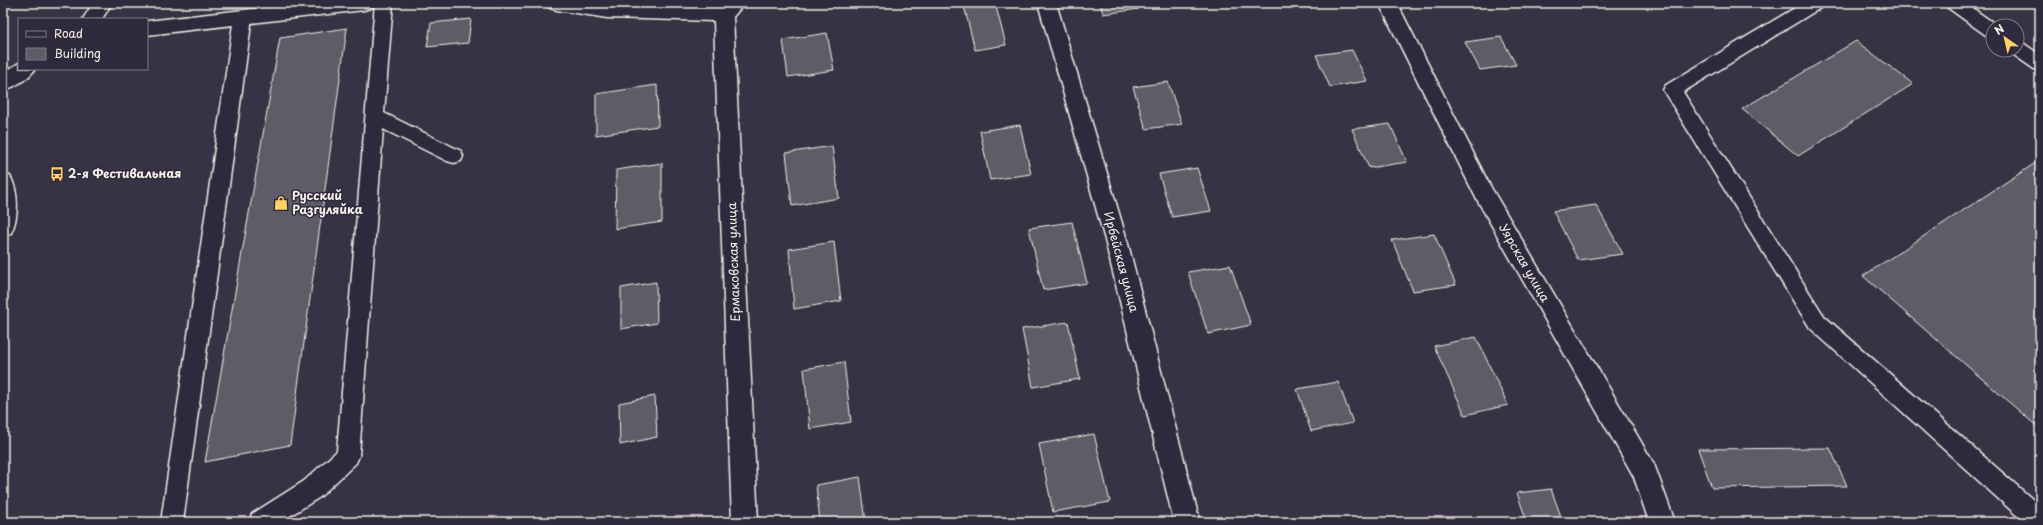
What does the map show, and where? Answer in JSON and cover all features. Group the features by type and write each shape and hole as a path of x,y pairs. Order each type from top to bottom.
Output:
{"street":[{"path":"93,18 103,3"},
{"path":"148,28 243,17 313,6 364,3"},
{"path":"557,3 607,11 728,7"},
{"name":"Ирбейская улица","path":"1048,3 1116,240 1187,522"},
{"name":"Уярская улица","path":"1388,3 1482,190 1645,472 1662,522"},
{"name":"Ермаковская улица","path":"728,7 745,522"},
{"path":"3,83 23,70"},
{"path":"3,182 6,196 3,227"}],"lane":[{"path":"260,522 312,489 348,456 384,3"},
{"path":"1816,3 1672,90 1817,322 2040,521"},
{"path":"1953,3 1985,25"},
{"path":"172,522 243,17"},
{"path":"2025,54 2040,64"},
{"path":"376,117 454,156"}],"building":[{"path":"995,3 1006,45 975,50 964,6"},
{"path":"1100,3 1138,3 1139,9 1103,14"},
{"path":"471,19 468,43 427,47 431,23"},
{"path":"347,28 290,445 205,462 280,38"},
{"path":"827,33 834,70 788,77 783,40"},
{"path":"1501,37 1516,65 1480,70 1465,42"},
{"path":"1856,41 1913,84 1798,156 1742,109"},
{"path":"1352,50 1367,81 1330,87 1316,55"},
{"path":"1168,82 1182,124 1146,129 1133,87"},
{"path":"657,85 658,126 596,135 596,94"},
{"path":"1390,124 1407,162 1369,168 1352,129"},
{"path":"1020,125 1031,174 990,180 980,131"},
{"path":"832,146 839,198 792,206 786,153"},
{"path":"2040,160 2040,429 1863,276"},
{"path":"662,163 662,222 615,229 616,170"},
{"path":"1197,168 1211,211 1172,217 1159,174"},
{"path":"1596,205 1623,254 1578,260 1553,211"},
{"path":"1072,222 1087,283 1043,290 1029,228"},
{"path":"1434,234 1456,285 1413,291 1392,240"},
{"path":"834,242 841,301 794,309 789,249"},
{"path":"1230,265 1251,325 1208,334 1188,272"},
{"path":"656,282 657,323 621,329 621,288"},
{"path":"1068,322 1080,379 1033,387 1022,329"},
{"path":"1476,337 1508,405 1465,415 1434,346"},
{"path":"844,362 851,422 810,429 804,369"},
{"path":"1338,382 1353,423 1311,431 1297,389"},
{"path":"655,396 657,437 620,445 619,403"},
{"path":"1094,434 1110,502 1053,512 1039,444"},
{"path":"1830,448 1847,486 1712,488 1698,449"},
{"path":"860,477 866,522 820,522 816,485"},
{"path":"1551,489 1563,522 1527,522 1517,493"}],"place":[{"name":"2-я Фестивальная","path":"57,174"},
{"name":"Русский Разгуляйка","path":"281,203"}]}
